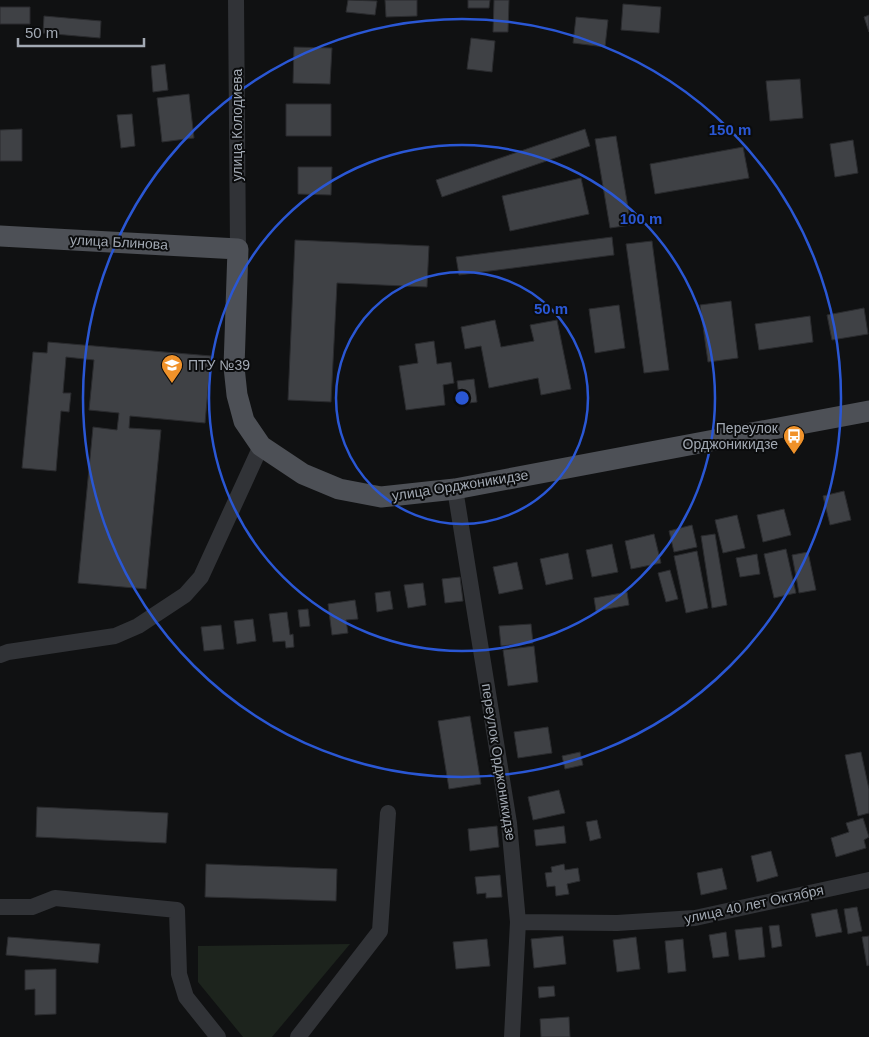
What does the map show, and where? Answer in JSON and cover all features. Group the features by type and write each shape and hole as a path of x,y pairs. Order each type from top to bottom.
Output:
{"main road":[{"name":"улица Блинова","path":"0,236 238,249"},
{"name":"улица Орджоникидзе","path":"238,249 234,367 237,395 244,421 261,446 304,474 339,489 380,497 455,489 869,411"}],"street":[{"name":"улица Колодиева","path":"236,0 238,249"},
{"path":"0,656 8,652 114,636 138,626 186,595 201,577 261,446"},
{"name":"переулок Орджоникидзе","path":"455,489 510,823 518,922 512,1037"},
{"path":"298,1037 380,931 388,813"},
{"name":"улица 40 лет Октября","path":"518,922 617,924 694,918 869,880"},
{"path":"0,907 32,907 54,898 177,910 179,974 186,997 218,1037"}],"shaded area":[{"path":"350,944 272,1037 243,1037 198,982 198,946"}],"building":[{"path":"348,0 377,1 375,15 346,12"},
{"path":"385,0 417,0 417,16 386,17"},
{"path":"468,0 490,0 489,8 468,8"},
{"path":"494,0 509,0 508,32 493,32"},
{"path":"623,4 661,7 659,33 621,30"},
{"path":"0,7 30,7 30,24 0,24"},
{"path":"869,15 869,32 864,17"},
{"path":"44,16 101,21 100,38 43,33"},
{"path":"576,17 608,20 605,47 573,43"},
{"path":"471,38 495,41 492,72 467,69"},
{"path":"294,47 332,48 330,84 293,83"},
{"path":"165,64 168,90 153,92 151,66"},
{"path":"800,79 803,118 770,121 766,81"},
{"path":"189,94 194,138 162,142 157,98"},
{"path":"286,104 331,104 331,136 286,136"},
{"path":"132,114 135,146 121,148 117,115"},
{"path":"22,129 22,161 0,161 0,130"},
{"path":"585,129 590,146 442,197 436,180"},
{"path":"616,136 631,225 610,228 595,139"},
{"path":"853,140 858,173 835,177 830,144"},
{"path":"743,147 749,178 655,194 650,164"},
{"path":"298,167 332,167 331,195 298,194"},
{"path":"581,178 589,214 510,231 502,196"},
{"path":"612,237 614,255 459,275 456,257"},
{"path":"295,240 429,246 427,287 337,283 331,402 288,400"},
{"path":"652,241 669,370 644,373 626,244"},
{"path":"731,301 738,358 708,362 700,305"},
{"path":"619,305 625,348 595,353 589,309"},
{"path":"864,308 868,334 832,340 827,315"},
{"path":"810,316 813,342 759,350 755,324"},
{"path":"495,320 501,347 534,341 530,325 557,320 571,389 541,395 538,378 489,388 481,346 465,349 461,327"},
{"path":"434,341 437,364 451,362 454,383 443,385 445,405 406,410 399,366 418,363 415,344"},
{"path":"48,342 211,356 205,423 130,416 129,428 161,430 146,589 78,583 93,427 117,430 119,413 89,410 94,360 66,357 63,393 71,393 69,412 61,411 56,471 22,468 33,352 47,353"},
{"path":"474,379 477,402 460,404 457,381"},
{"path":"844,491 851,520 830,525 823,496"},
{"path":"784,509 791,535 763,542 757,515"},
{"path":"737,515 745,548 723,553 715,520"},
{"path":"692,525 697,547 674,552 669,531"},
{"path":"654,534 661,563 631,569 625,541"},
{"path":"715,534 727,605 712,608 701,536"},
{"path":"612,544 618,572 592,577 586,550"},
{"path":"786,549 796,593 774,598 764,554"},
{"path":"697,551 708,608 686,613 674,556"},
{"path":"808,552 816,590 799,593 792,555"},
{"path":"568,553 573,579 546,585 540,559"},
{"path":"757,554 760,574 740,577 736,558"},
{"path":"517,562 523,589 499,594 493,567"},
{"path":"670,570 678,599 666,602 658,573"},
{"path":"460,577 463,601 445,603 442,579"},
{"path":"423,583 426,605 408,608 404,585"},
{"path":"390,591 393,609 377,612 375,593"},
{"path":"627,592 629,605 596,611 594,598"},
{"path":"355,600 358,619 346,620 348,633 332,635 328,604"},
{"path":"308,609 310,626 300,627 298,610"},
{"path":"287,612 290,635 293,634 294,647 286,648 285,641 273,642 269,614"},
{"path":"253,619 256,641 237,644 234,621"},
{"path":"531,624 533,643 501,646 499,626"},
{"path":"221,625 224,649 204,651 201,627"},
{"path":"534,646 538,682 508,686 503,650"},
{"path":"470,716 481,784 449,789 438,721"},
{"path":"548,727 552,753 518,758 514,732"},
{"path":"580,752 583,765 565,769 562,756"},
{"path":"861,752 869,789 869,813 858,816 845,755"},
{"path":"559,790 565,813 533,820 528,797"},
{"path":"37,807 168,813 166,843 36,837"},
{"path":"863,818 869,837 864,840 866,848 836,857 831,838 849,832 846,823"},
{"path":"597,820 601,838 590,841 586,822"},
{"path":"497,826 499,847 470,851 468,829"},
{"path":"564,826 566,843 536,846 534,830"},
{"path":"771,851 778,876 757,882 751,856"},
{"path":"206,864 337,869 336,901 205,897"},
{"path":"564,864 565,870 578,868 580,881 567,884 569,894 556,896 555,886 547,887 545,873 552,872 551,867"},
{"path":"722,868 727,889 701,895 697,873"},
{"path":"500,875 502,897 486,898 486,893 477,894 475,877"},
{"path":"857,907 862,931 848,934 844,909"},
{"path":"837,909 842,932 816,937 811,914"},
{"path":"779,925 782,946 772,948 769,926"},
{"path":"762,927 765,957 739,960 735,930"},
{"path":"726,932 729,956 713,958 709,935"},
{"path":"563,936 566,964 534,968 531,939"},
{"path":"869,936 869,965 867,966 862,937"},
{"path":"8,937 100,944 98,963 6,955"},
{"path":"636,937 640,969 617,972 613,940"},
{"path":"487,939 490,966 456,969 453,942"},
{"path":"683,939 686,971 668,973 665,941"},
{"path":"56,969 56,1014 35,1015 35,989 25,990 25,970"},
{"path":"554,986 555,996 539,998 538,987"},
{"path":"569,1017 570,1037 541,1037 540,1019"}],"place":[{"name":"ПТУ №39","path":"172,384"},
{"name":"Переулок Орджоникидзе","path":"794,455"}]}
